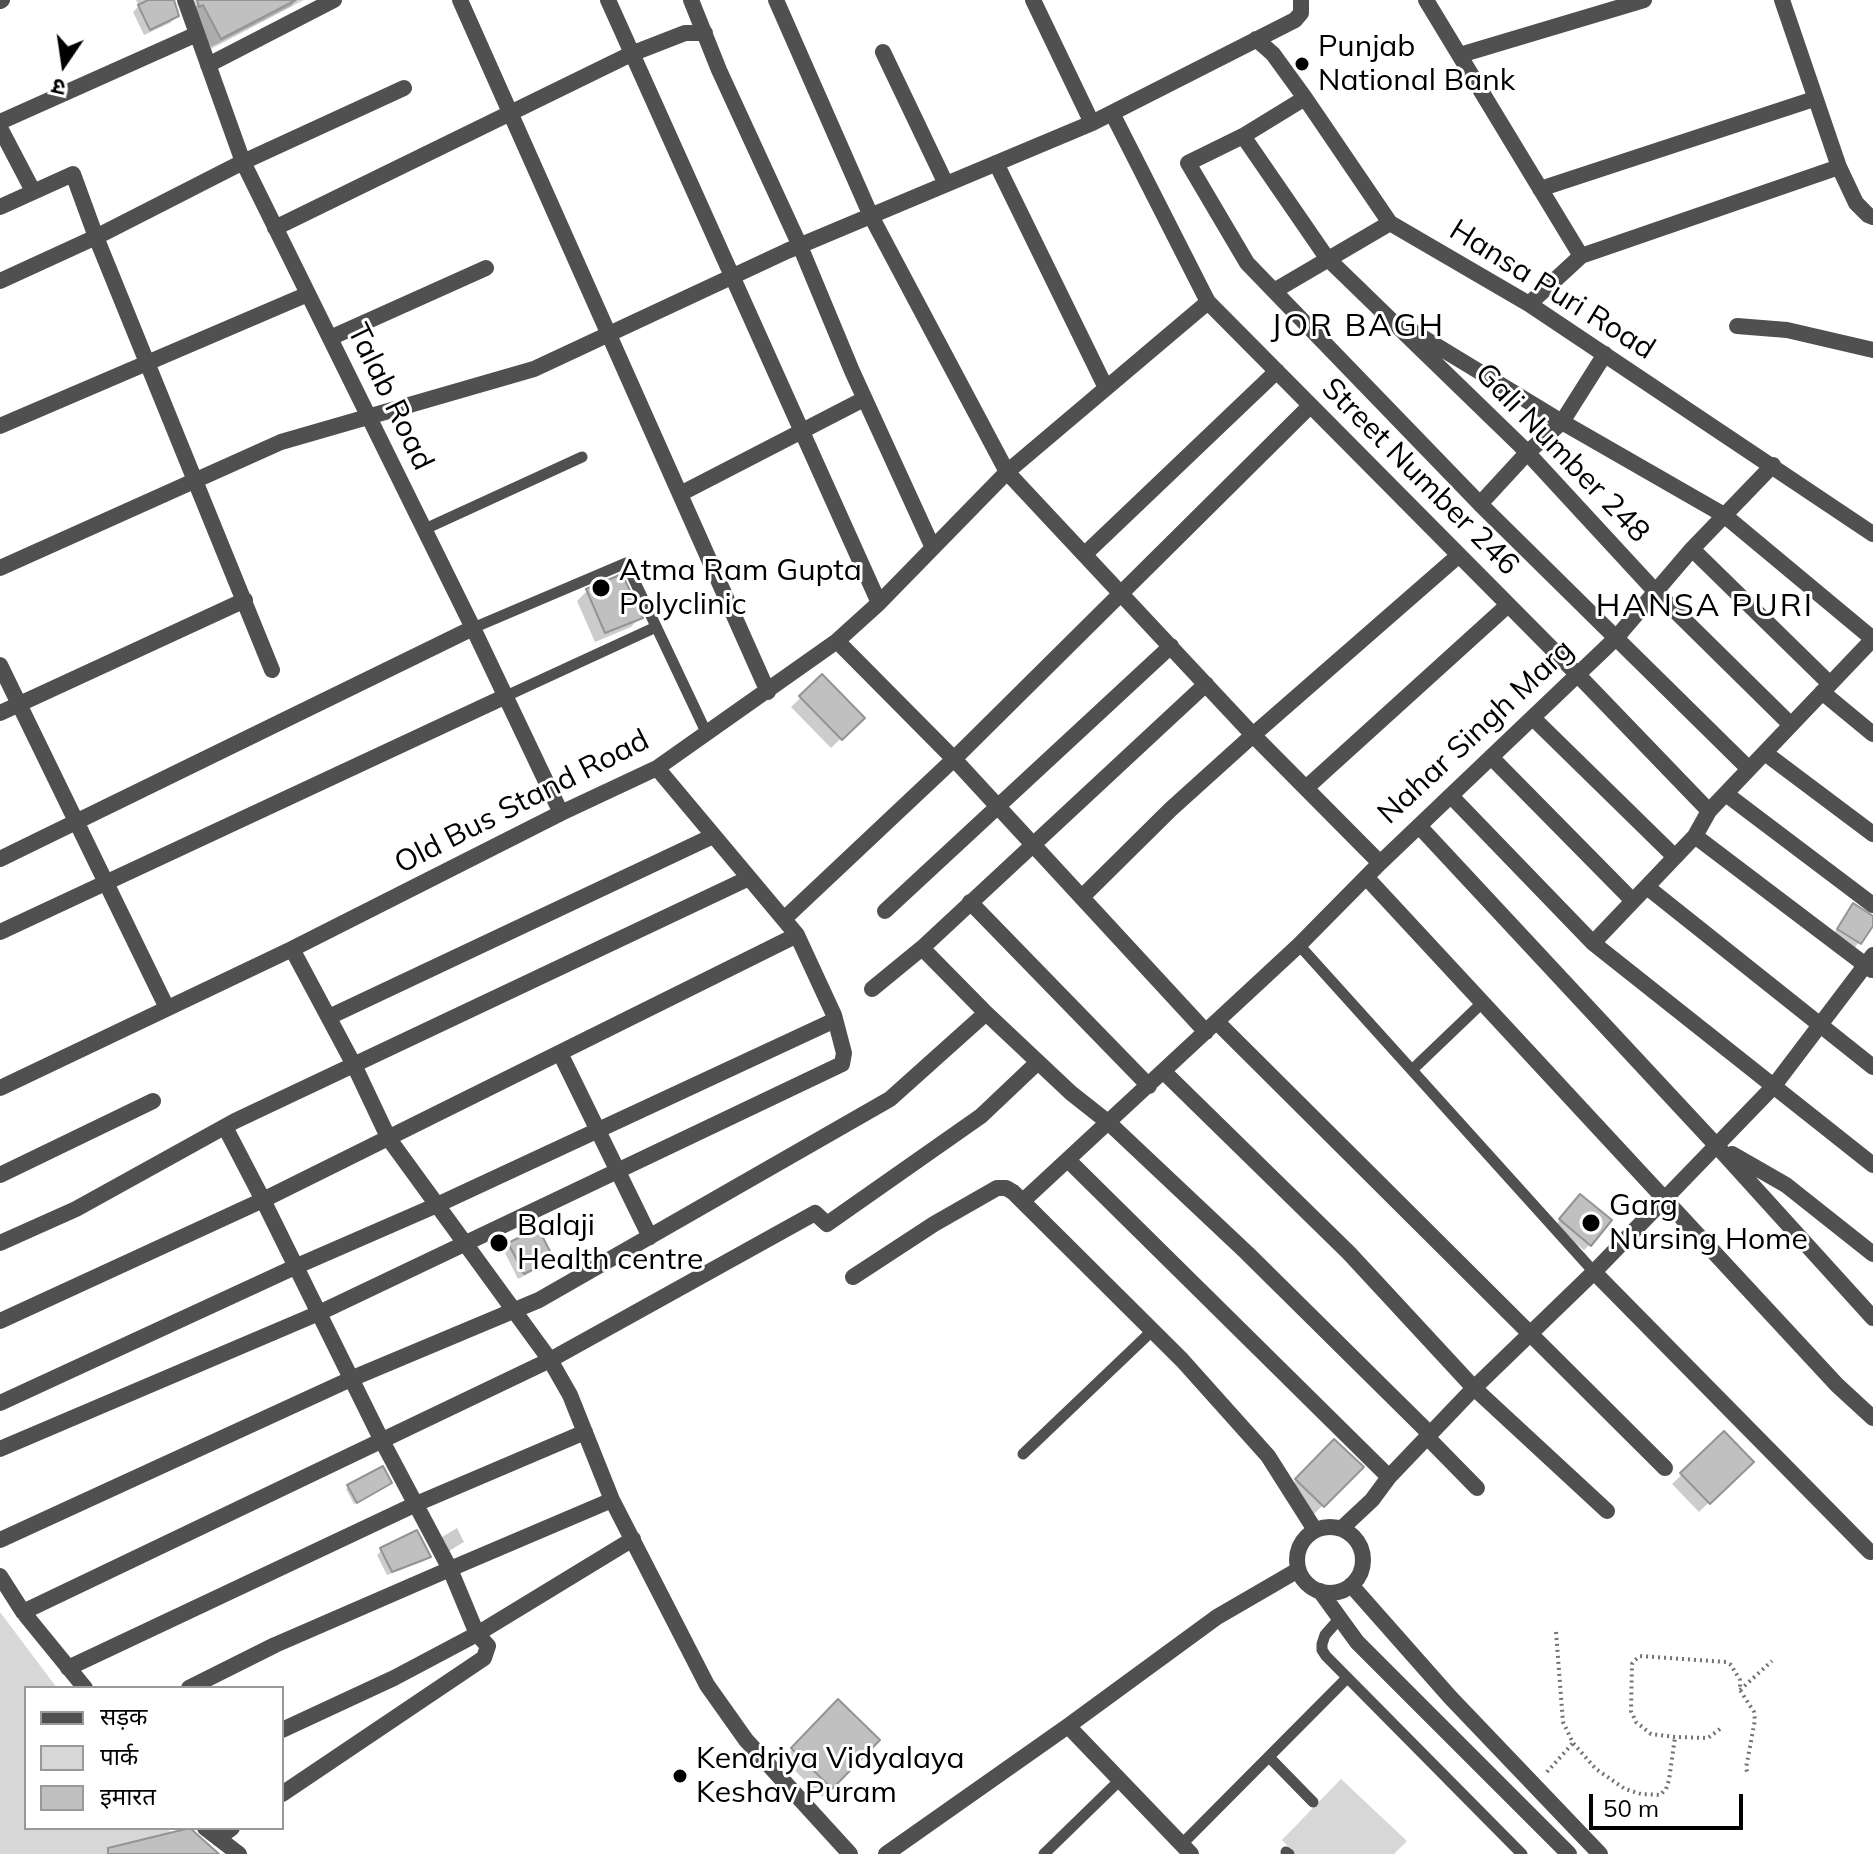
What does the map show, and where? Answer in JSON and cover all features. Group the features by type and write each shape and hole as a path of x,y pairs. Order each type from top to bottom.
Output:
{"street":[{"name":"Talab Road","path":"185,0 243,162 425,529 561,813"},
{"path":"208,65 334,0"},
{"path":"460,0 768,692"},
{"path":"608,0 879,603"},
{"path":"691,0 864,399 933,548"},
{"path":"776,0 871,216 1007,472 1253,735 1380,863"},
{"path":"1033,0 1092,123"},
{"path":"0,568 281,442 534,369 800,246 1092,123 1295,20 1301,13 1301,0"},
{"path":"1426,0 1581,256"},
{"path":"1460,55 1644,0"},
{"path":"1782,0 1839,167 1856,203 1873,217"},
{"path":"275,228 631,54 685,33 705,33"},
{"path":"33,191 0,125 197,34"},
{"name":"Hansa Puri Road","path":"1256,39 1273,54 1390,223 1529,304 1873,534"},
{"path":"883,52 946,184"},
{"path":"0,281 96,237 243,162 404,88"},
{"path":"1305,98 1243,136 1188,163 1247,263 1480,504 1749,769"},
{"path":"1540,189 1814,99"},
{"name":"Street Number 246","path":"1112,113 1208,302 1709,811"},
{"name":"Gali Number 248","path":"1243,136 1327,258 1527,453 1655,591 1791,725"},
{"path":"996,163 1106,388"},
{"path":"1529,304 1581,256 1839,167"},
{"path":"0,207 73,174 272,670"},
{"path":"1274,291 1390,223"},
{"path":"330,338 486,268"},
{"path":"0,426 308,294"},
{"path":"1007,472 1208,302"},
{"path":"1389,317 1724,515 1873,639 1709,811 1695,836 1593,943"},
{"path":"1737,326 1787,330 1873,350"},
{"path":"1480,504 1527,453 1562,422 1605,354"},
{"path":"1085,554 1277,371"},
{"path":"680,494 864,399"},
{"path":"784,919 954,759 1310,406"},
{"name":"Nahar Singh Marg","path":"1024,1200 1299,945 1380,863 1616,638 1692,549 1773,465"},
{"name":"Old Bus Stand Road","path":"0,1088 292,949 657,768 837,641 879,603 1007,472"},
{"path":"1692,549 1873,734"},
{"path":"1082,897 1171,809 1458,556"},
{"path":"0,713 245,600"},
{"path":"1306,788 1508,605"},
{"path":"0,859 473,628"},
{"path":"837,641 1211,1027 1531,1334 1665,1468"},
{"path":"885,911 1171,646"},
{"path":"0,665 167,1008"},
{"path":"872,989 922,948 1206,684"},
{"path":"0,932 504,697"},
{"path":"1533,718 1675,857"},
{"path":"1765,753 1873,834"},
{"path":"1491,757 1633,901"},
{"path":"0,1449 319,1313 842,1064 844,1053 835,1020 797,935 657,768"},
{"path":"1726,794 1873,905"},
{"path":"1451,796 1593,943 1873,1165"},
{"path":"1419,826 1873,1318"},
{"path":"329,1017 713,836"},
{"path":"1342,1528 1372,1500 1389,1477 1474,1388 1594,1272 1773,1087 1870,964 1695,836"},
{"path":"1366,877 1837,1385 1873,1418"},
{"path":"0,1243 76,1209 225,1127 749,878"},
{"path":"1647,887 1873,1067"},
{"path":"970,902 1149,1086"},
{"path":"0,1321 389,1139 797,935"},
{"path":"922,948 1071,1093 1109,1123 1247,1253 1429,1435 1477,1488"},
{"path":"292,949 354,1065 389,1139 550,1360 570,1395 612,1500 707,1685 746,1740 850,1854"},
{"path":"0,1540 353,1378 539,1300 890,1099 986,1013"},
{"path":"0,1403 835,1020"},
{"path":"560,1053 650,1237"},
{"path":"23,1612 550,1360 815,1213 827,1224 981,1116 1038,1062"},
{"path":"1164,1072 1349,1253 1474,1388 1607,1511"},
{"path":"0,1175 153,1101"},
{"path":"225,1127 381,1439 450,1569 477,1634 488,1646 484,1658 284,1793"},
{"path":"1716,1145 1786,1185 1873,1254"},
{"path":"1069,1161 1389,1477"},
{"path":"853,1277 934,1224 997,1188 1006,1188 1024,1200 1153,1330 1268,1456 1315,1530"},
{"path":"1594,1272 1870,1552"},
{"path":"68,1668 416,1504 585,1432"},
{"path":"193,1686 275,1645 612,1500"},
{"path":"1331,1526 1342,1528 1352,1534 1363,1554 1359,1576 1341,1591 1320,1591 1310,1587 1298,1570 1298,1549 1303,1539 1315,1530 1331,1526"},
{"path":"284,1729 394,1678 477,1634 633,1539"},
{"path":"886,1854 1217,1617 1298,1570"},
{"path":"0,1576 23,1612 83,1686"},
{"path":"1351,1585 1450,1697 1600,1854"},
{"path":"1320,1591 1357,1642 1569,1854"},
{"path":"1068,1726 1187,1849"},
{"path":"212,1833 239,1854"}],"lane":[{"path":"425,529 582,457"},
{"path":"473,628 626,563 707,734"},
{"path":"504,697 656,627"},
{"path":"1299,945 1594,1272"},
{"path":"1412,1070 1481,1004"},
{"path":"1023,1454 1153,1330"},
{"path":"1340,1618 1325,1635 1322,1650 1346,1679 1522,1854"},
{"path":"1187,1849 1269,1757 1346,1679"},
{"path":"1269,1757 1313,1802"},
{"path":"1044,1854 1120,1780"}],"path":[{"path":"1556,1632 1563,1722 1573,1743 1596,1769 1625,1789 1660,1795 1666,1789 1675,1737"},
{"path":"1720,1729 1708,1738 1651,1734 1636,1722 1631,1711 1632,1664 1640,1656 1726,1662 1735,1670 1740,1690 1754,1712 1755,1720 1746,1768 1748,1775"},
{"path":"1740,1690 1772,1661"},
{"path":"1534,1785 1573,1743"}],"green space":[{"path":"188,0 304,0 211,49"},
{"path":"0,1612 56,1686 24,1686 24,1830 169,1830 192,1854 0,1854"},
{"path":"1341,1779 1407,1841 1394,1854 1295,1854 1282,1840"}],"building":[{"path":"148,0 174,0 179,16 150,30 138,5"},
{"path":"197,0 296,0 221,39 203,5 199,7"},
{"path":"622,574 643,618 605,633 586,589"},
{"path":"822,674 865,718 842,740 799,696"},
{"path":"1853,903 1873,916 1873,926 1861,944 1837,929"},
{"path":"1580,1194 1612,1220 1591,1246 1559,1219"},
{"path":"538,1228 554,1259 524,1274 508,1243"},
{"path":"1724,1431 1754,1462 1710,1504 1680,1473"},
{"path":"1334,1439 1364,1467 1324,1507 1295,1479"},
{"path":"383,1466 392,1483 357,1503 347,1485"},
{"path":"417,1530 431,1557 392,1572 380,1548"},
{"path":"838,1699 880,1740 832,1789 791,1748"},
{"path":"192,1830 219,1854 108,1854 108,1848"}],"place":[{"name":"Punjab National Bank","path":"1302,64"},
{"name":"Atma Ram Gupta Polyclinic","path":"601,588"},
{"name":"Garg Nursing Home","path":"1591,1223"},
{"name":"Balaji Health centre","path":"499,1243"},
{"name":"Kendriya Vidyalaya Keshav Puram","path":"680,1776"}],"district":[{"name":"JOR BAGH","path":"1358,326"},
{"name":"HANSA PURI","path":"1705,606"}]}
